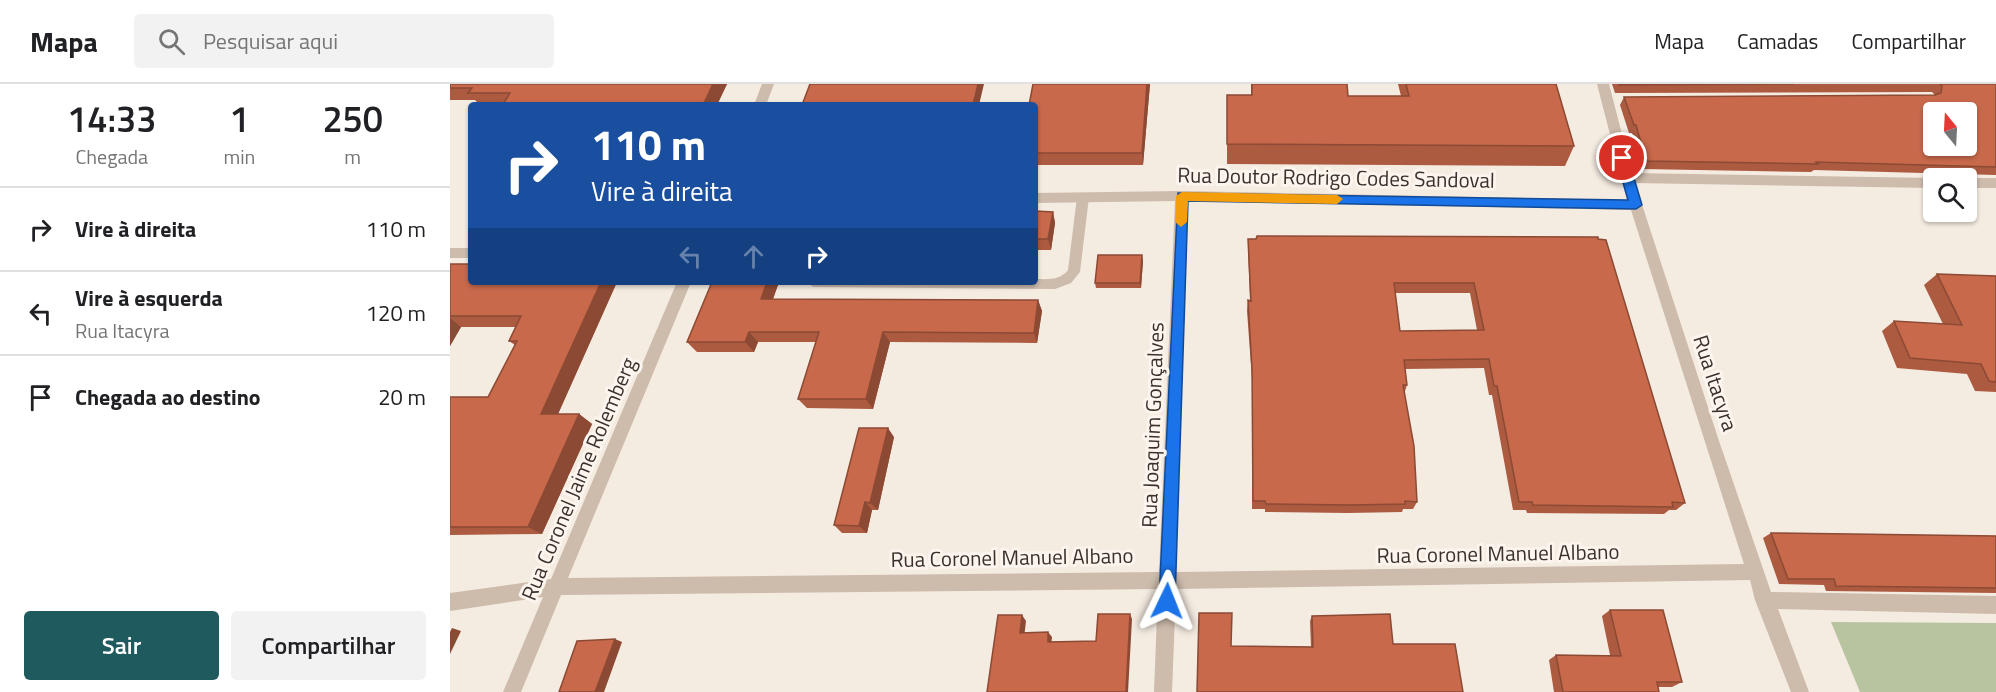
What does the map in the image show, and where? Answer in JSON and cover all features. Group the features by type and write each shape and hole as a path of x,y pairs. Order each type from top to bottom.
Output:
{"street":[{"path":"761,102 768,84"},
{"name":"Rua Itacyra","path":"1610,94 1627,178 1764,600 1800,692"},
{"path":"1627,178 1923,183"},
{"path":"1977,183 1996,183"},
{"name":"Rua Doutor Rodrigo Codes Sandoval","path":"1038,198 1182,196 1636,205"},
{"name":"Rua Joaquim Gonçalves","path":"1163,692 1182,196"},
{"path":"450,253 468,253"},
{"name":"Rua Coronel Jaime Rolemberg","path":"513,692 683,285"},
{"name":"Rua Coronel Manuel Albano","path":"450,602 556,587 1168,579 1463,578 1755,572"},
{"path":"1764,600 1996,605"}],"lane":[{"path":"1038,284 1055,284 1067,280 1074,272 1083,197"}],"green space":[{"path":"1831,622 1996,623 1996,692 1860,692"}],"building":[{"path":"450,84 713,84 704,102 504,102 510,93 468,93 472,88 450,88"},
{"path":"810,84 978,84 974,102 803,102"},
{"path":"1033,84 1147,84 1142,153 1038,153 1038,102 1030,102"},
{"path":"1252,84 1347,84 1348,96 1409,96 1406,84 1556,84 1574,146 1227,144 1227,95 1252,95"},
{"path":"1619,84 1794,84 1619,85"},
{"path":"1940,84 1996,84 1996,167 1816,162 1818,164 1646,161 1636,125 1634,125 1624,97 1935,95 1941,93"},
{"path":"1038,211 1053,212 1048,239 1038,239"},
{"path":"1257,236 1598,237 1598,239 1606,240 1685,503 1672,502 1673,507 1533,505 1532,502 1519,502 1497,386 1494,386 1489,359 1404,360 1407,385 1403,385 1414,446 1417,502 1350,505 1266,504 1265,501 1253,501 1252,369 1248,300 1251,301 1248,239 1256,239","holes":["1394,283 1474,283 1484,330 1400,331"]},
{"path":"1098,255 1142,255 1140,283 1095,283"},
{"path":"450,264 468,264 468,285 600,285 541,414 579,414 528,527 450,527 450,397 488,397 517,341 509,341 521,316 450,316"},
{"path":"1937,274 1996,276 1996,382 1989,381 1981,364 1910,358 1894,321 1962,325"},
{"path":"711,285 766,285 761,299 1038,300 1034,333 883,332 866,399 798,399 819,332 749,332 745,342 687,342"},
{"path":"859,428 888,428 870,503 865,502 859,526 834,525"},
{"path":"1771,533 1996,536 1996,588 1836,586 1834,579 1788,579"},
{"path":"1610,610 1663,610 1682,682 1657,682 1659,692 1563,692 1556,655 1621,656"},
{"path":"1199,613 1232,613 1231,646 1313,647 1312,616 1390,614 1393,644 1455,644 1463,692 1197,692"},
{"path":"1098,614 1130,614 1126,692 987,692 998,615 1022,615 1020,633 1048,632 1048,642 1096,641"},
{"path":"615,639 595,692 559,692 577,641"}],"slow traffic":[{"path":"1181,222 1182,196 1337,199"}],"route":[{"path":"1167,601 1182,196 1636,205 1622,158"}]}
